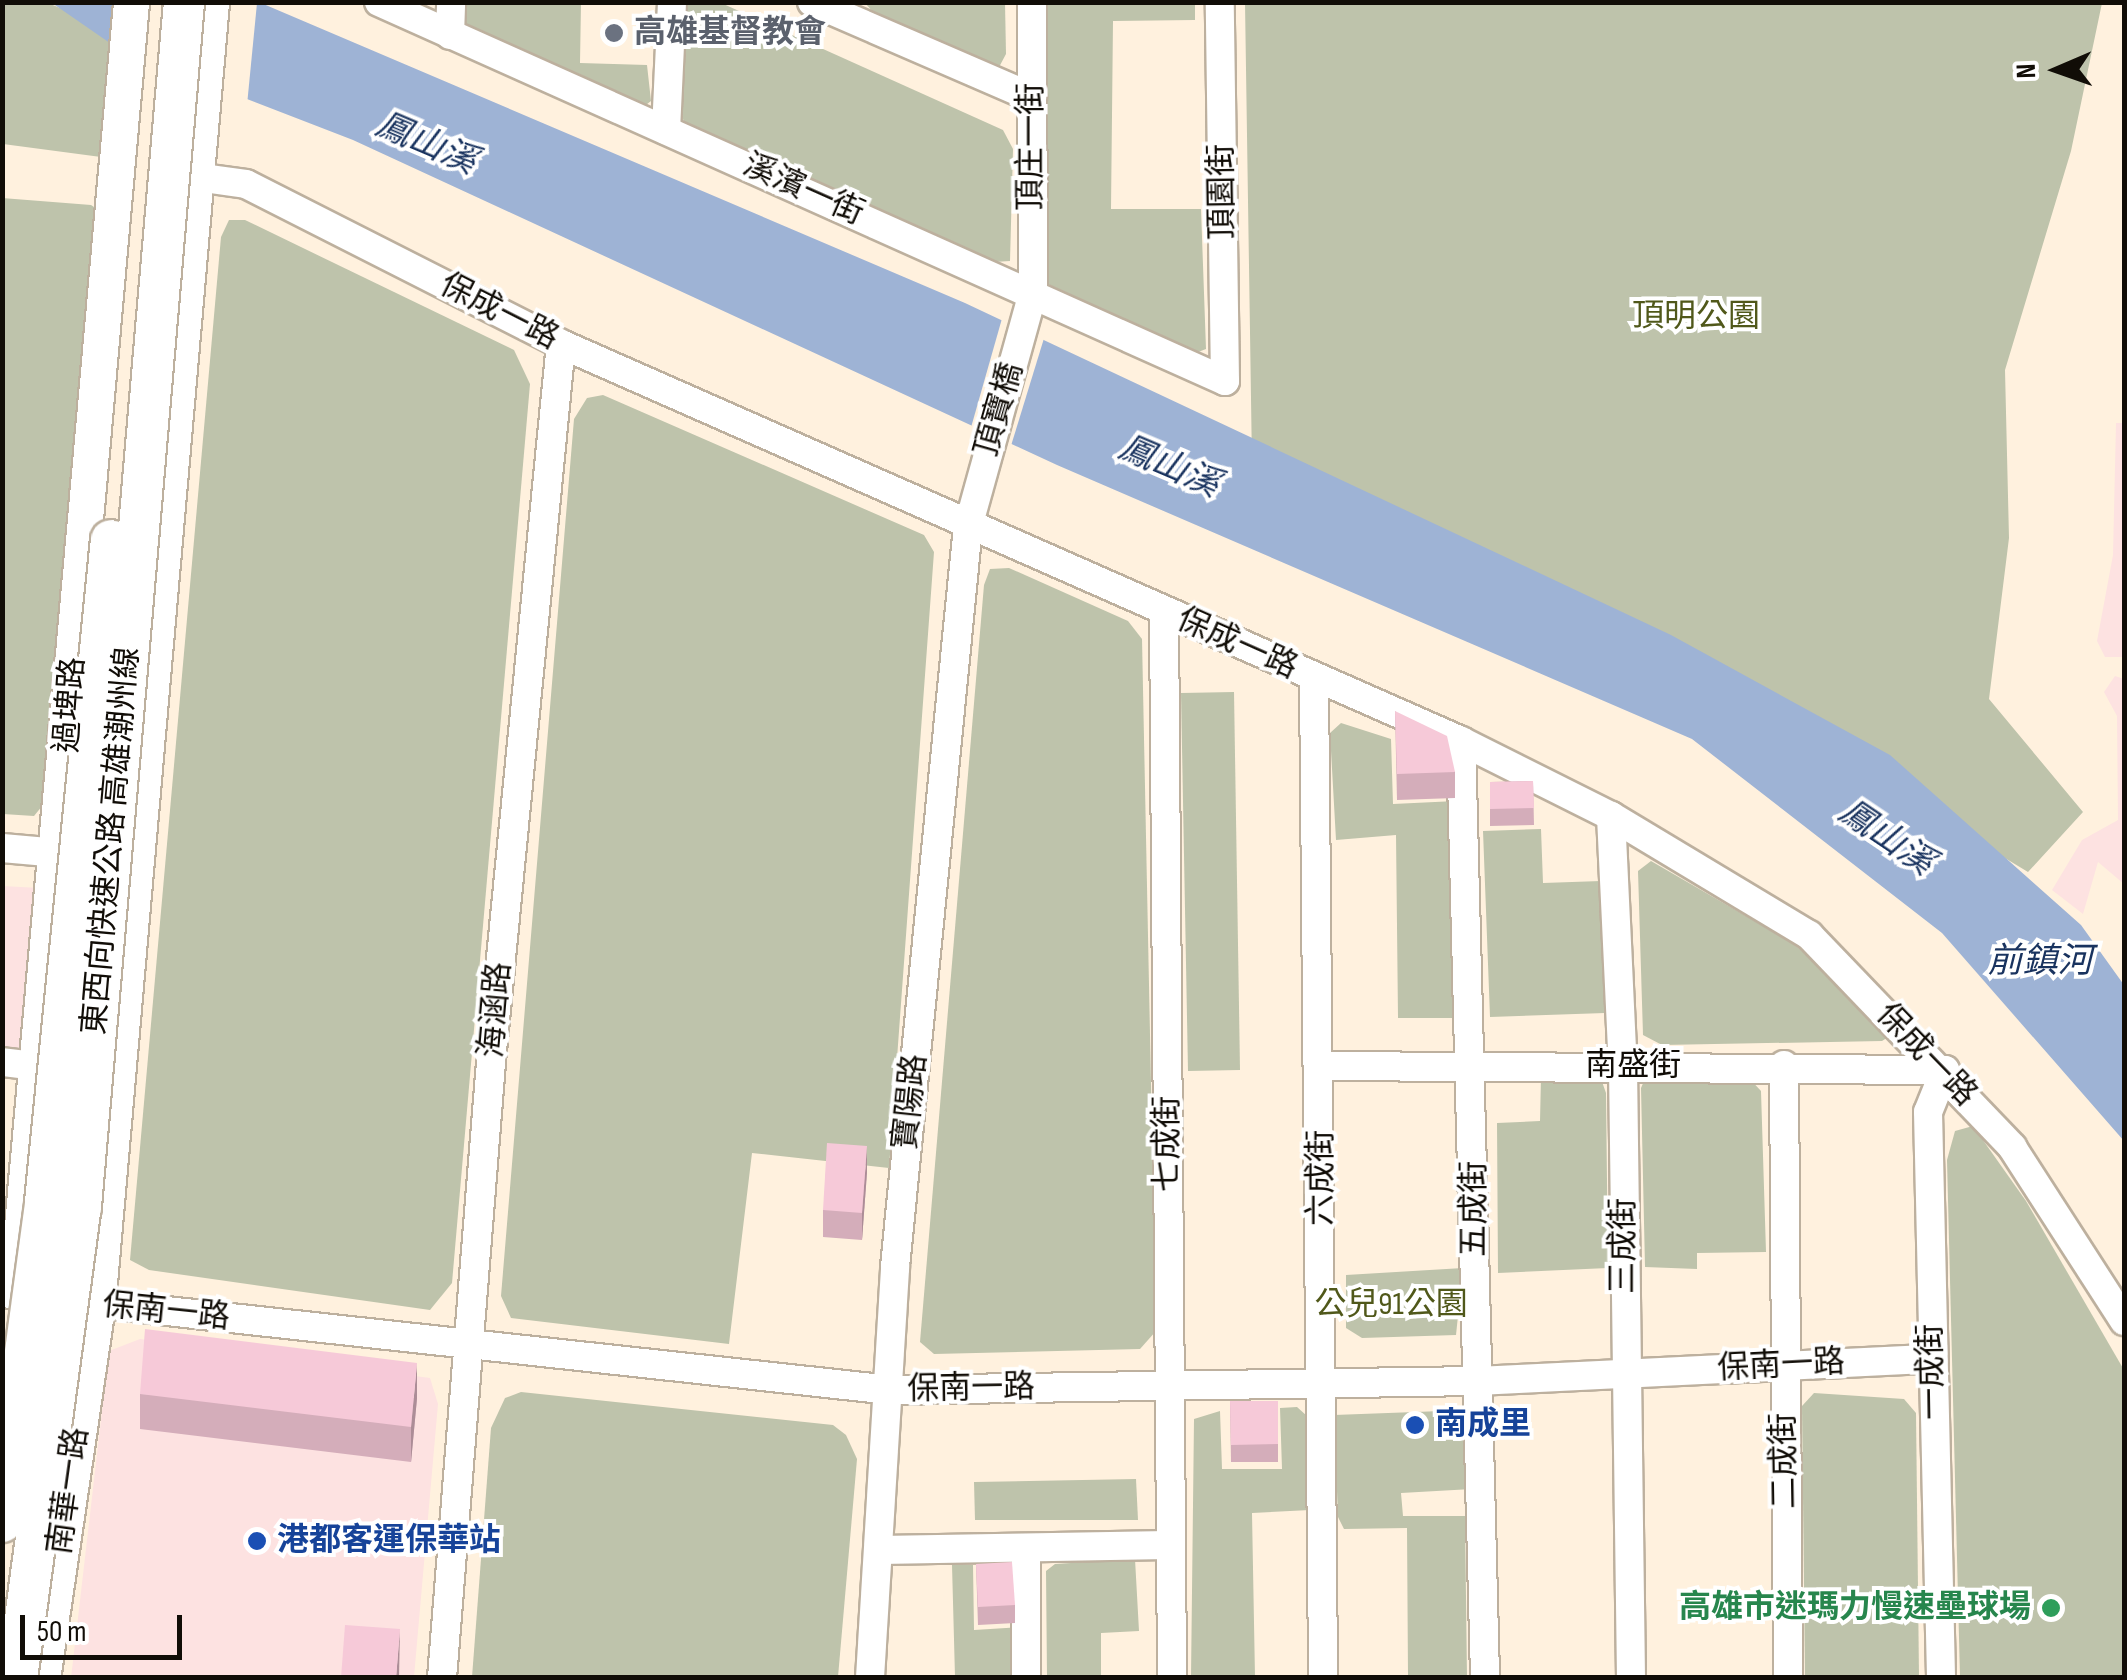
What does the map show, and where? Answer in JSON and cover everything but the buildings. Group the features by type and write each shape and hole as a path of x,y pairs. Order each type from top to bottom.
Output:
{"highway":[{"name":"東西向快速公路 高雄潮州線","path":"2,1522 49,1163 156,2"},
{"name":"東西向快速公路 高雄潮州線","path":"17,1678 80,1206 184,2"}],"main road":[{"name":"過埤路","path":"9,1294 20,1064 59,853 131,2"},
{"path":"97,1305 166,458 211,2"},
{"path":"2,1394 9,1294"},
{"name":"南華一路","path":"42,1678 97,1305"}],"street":[{"name":"溪濱一街","path":"380,2 1225,381"},
{"path":"450,35 451,2"},
{"path":"666,130 672,2"},
{"path":"812,2 854,12 1032,97"},
{"name":"頂庄一街","path":"1032,2 1033,292"},
{"name":"頂園街","path":"1220,2 1225,381"},
{"name":"保成一路","path":"196,177 246,184 561,344 968,528 1461,741 1611,816 1808,935 1944,1070 2012,1147 2124,1321"},
{"name":"頂寶橋","path":"968,528 1033,292"},
{"name":"海涵路","path":"442,1678 468,1342 561,344"},
{"name":"寶陽路","path":"870,1678 892,1390 895,1267 968,528"},
{"name":"七成街","path":"1164,611 1168,1545 1172,1678"},
{"name":"六成街","path":"1314,678 1322,1066 1323,1678"},
{"name":"五成街","path":"1461,741 1474,1067 1476,1381 1485,1678"},
{"name":"三成街","path":"1611,816 1623,1067 1631,1678"},
{"path":"2,848 59,853"},
{"name":"南盛街","path":"1322,1066 1784,1065 1944,1070"},
{"name":"二成街","path":"1784,1065 1788,1678"},
{"name":"一成街","path":"1941,1678 1928,1112 1944,1070"},
{"name":"保南一路","path":"9,1294 892,1390 1476,1381 1932,1360"},
{"path":"880,1550 1026,1552 1168,1545"},
{"path":"1026,1552 1026,1678"}],"shaded area":[{"path":"2116,423 2124,423 2124,657 2105,657 2097,641 2113,555"},
{"path":"2115,676 2124,679 2124,884 2098,862 2083,914 2052,890 2082,840 2118,820 2117,716 2104,692"},
{"path":"2,886 40,888 29,1054 3,1052"},
{"name":"港都客運保華站","path":"140,1339 430,1378 438,1404 414,1677 71,1678 109,1351"}],"green space":[{"path":"719,2 1003,130 1013,149 1010,261 994,262 684,122 678,104 680,3"},
{"path":"3,3 48,3 113,30 101,157 3,144"},
{"path":"460,3 581,3 580,63 647,65 651,101 642,108 469,32"},
{"path":"865,3 1005,3 1006,54 998,69 874,13"},
{"path":"1042,3 1195,3 1195,20 1113,21 1111,209 1201,209 1206,349 1193,354 1042,281"},
{"name":"頂明公園","path":"1245,3 2102,3 2071,151 2005,370 2009,538 1989,699 2083,812 2028,872 1628,630 1252,464"},
{"path":"2,198 91,205 103,213 47,800 34,816 3,814"},
{"path":"229,220 245,220 514,350 530,384 452,1283 430,1310 149,1270 130,1260 221,237"},
{"path":"603,395 924,535 934,552 889,1168 752,1153 729,1344 511,1318 501,1296 574,419 587,398"},
{"path":"1009,568 1128,621 1142,639 1156,1331 1140,1349 934,1354 920,1342 984,585 990,569"},
{"path":"1234,692 1240,1070 1188,1071 1181,693"},
{"path":"1341,723 1391,739 1393,804 1456,801 1459,1018 1398,1018 1396,835 1336,840 1330,733"},
{"path":"1541,829 1543,883 1601,881 1605,1013 1490,1017 1483,831"},
{"path":"1651,861 1789,941 1868,1000 1893,1034 1882,1041 1662,1045 1643,1035 1638,871"},
{"path":"1647,1074 1747,1076 1761,1091 1766,1252 1697,1253 1697,1269 1645,1267 1641,1088"},
{"path":"1600,1076 1606,1093 1608,1268 1498,1273 1497,1123 1540,1121 1541,1077"},
{"path":"1973,1126 2026,1201 2124,1370 2124,1677 1960,1677 1947,1160 1955,1131"},
{"name":"公兒91公園","path":"1463,1268 1456,1335 1362,1338 1346,1328 1346,1275"},
{"path":"521,1392 833,1425 846,1435 857,1459 838,1677 472,1677 491,1428 505,1398"},
{"path":"1814,1393 1904,1399 1916,1413 1919,1677 1805,1677 1802,1406"},
{"path":"1297,1407 1307,1416 1310,1510 1252,1513 1255,1677 1191,1677 1194,1419 1220,1411 1222,1469 1282,1469 1280,1408"},
{"path":"1469,1410 1472,1489 1401,1493 1403,1516 1465,1516 1467,1677 1408,1677 1407,1528 1344,1529 1338,1517 1334,1415"},
{"path":"1136,1479 1138,1520 975,1520 974,1482"},
{"path":"1135,1559 1139,1631 1101,1633 1101,1677 1047,1677 1046,1571 1055,1564"},
{"path":"952,1565 973,1565 974,1630 1020,1627 1021,1677 955,1677"}],"water":[{"name":"前鎮河","path":"52,3 261,3 965,303 1671,635 1890,755 2081,925 2124,985 2124,1141 1942,933 1692,739 1057,465 353,140 120,50"}],"pier":[{"path":"117,3 257,3 247,105 118,54"},
{"path":"1003,315 1045,335 1010,449 970,431"}],"place":[{"name":"高雄基督教會","path":"614,33"},
{"name":"南成里","path":"1415,1425"},
{"name":"港都客運保華站","path":"257,1541"},
{"name":"高雄市迷瑪力慢速壘球場","path":"2051,1608"}],"water label":[{"name":"鳳山溪","path":"426,144"},
{"name":"鳳山溪","path":"1169,467"},
{"name":"鳳山溪","path":"1886,838"}]}
